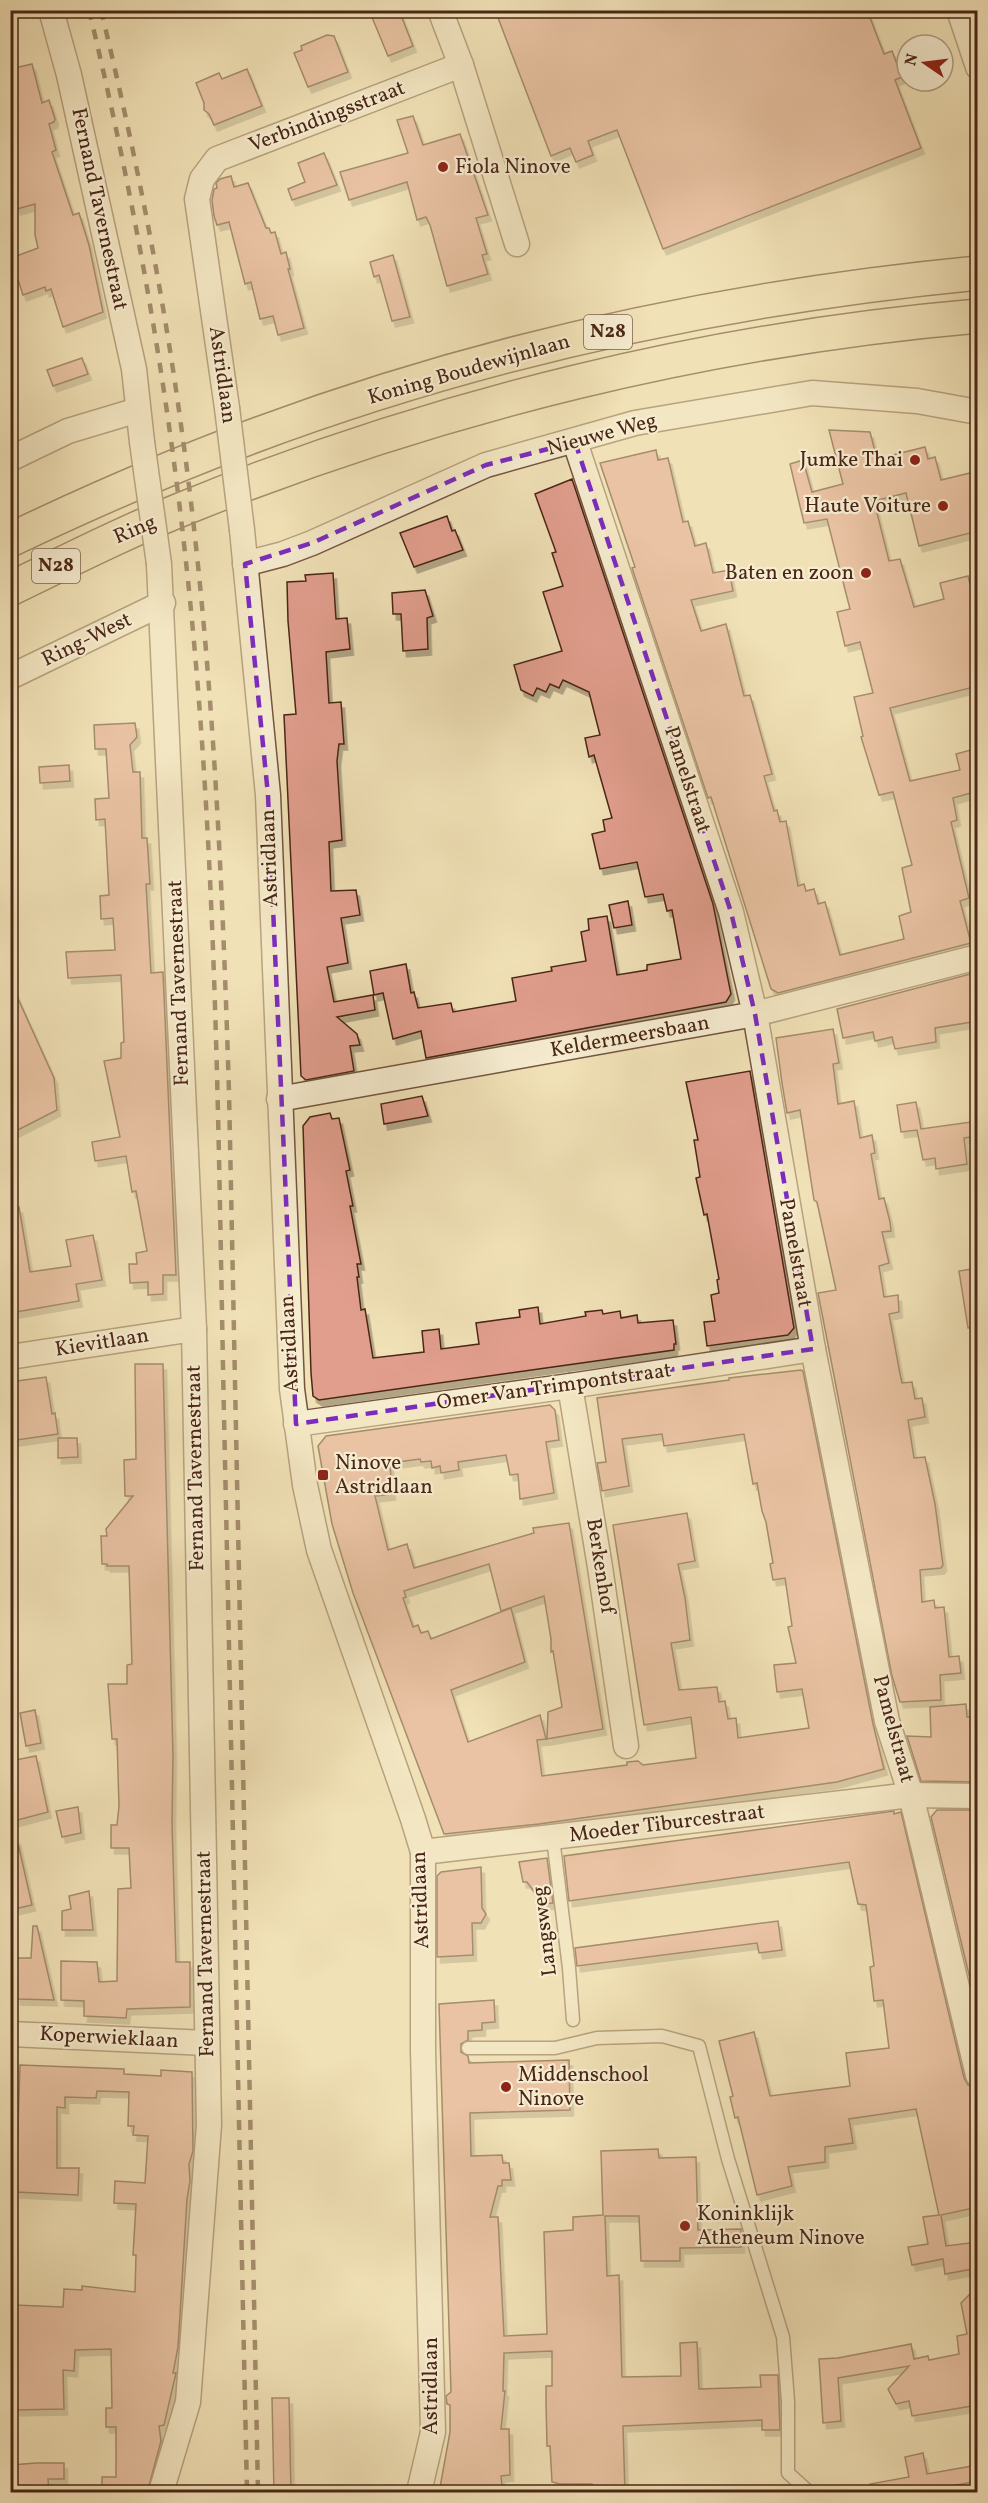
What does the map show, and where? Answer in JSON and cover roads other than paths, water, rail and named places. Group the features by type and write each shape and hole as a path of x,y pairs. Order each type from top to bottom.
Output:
{"highway":[{"name":"Koning Boudewijnlaan","path":"249,437 438,375 506,356 659,321 839,289 978,273"},
{"name":"Koning Boudewijnlaan","path":"262,478 369,440 447,417 524,395 654,365 778,341 856,329 978,316"},
{"name":"Ring","path":"10,540 119,490 249,437"},
{"name":"Ring","path":"10,589 102,544 262,478"}],"street":[{"name":"Fernand Tavernestraat","path":"51,10 69,75 134,369 163,603 194,1329 209,2125 188,2402 161,2493"},
{"path":"440,10 461,65 517,244"},
{"path":"959,10 978,67"},
{"name":"Verbindingsstraat","path":"202,179 217,159 461,65"},
{"name":"Astridlaan","path":"202,179 197,200 242,530 268,795 291,1378 296,1424 310,1519 319,1550 423,1852 434,2432 419,2493"},
{"name":"Nieuwe Weg","path":"245,564 283,554 312,543 486,465 575,442 635,423 812,393 918,401 978,412"},
{"path":"10,459 68,431 138,410"},
{"name":"Pamelstraat","path":"575,442 728,904 755,1014 813,1349 887,1721 911,1795 962,2017 978,2074"},
{"name":"Ring-West","path":"10,676 163,603"},
{"name":"Keldermeersbaan","path":"279,1099 755,1014 978,957"},
{"name":"Kievitlaan","path":"10,1357 194,1329"},
{"name":"Omer Van Trimpontstraat","path":"296,1424 813,1349"},
{"name":"Berkenhof","path":"570,1386 600,1567 626,1746"},
{"name":"Moeder Tiburcestraat","path":"423,1852 911,1795 978,1796"},
{"name":"Koperwieklaan","path":"10,2034 207,2043"}],"lane":[{"name":"Langsweg","path":"553,1838 573,2020"},
{"path":"468,2048 555,2048 597,2038 662,2036 699,2046 728,2159 783,2337 788,2401 788,2473 809,2493"}],"railway":[{"path":"89,10 133,212 168,416 196,660 204,768 217,1092 247,2492"},
{"path":"101,10 146,216 181,425 201,591 214,758 229,1092 258,2492"}],"place":[{"name":"Fiola Ninove","path":"443,167"},
{"name":"Jumke Thai","path":"915,460"},
{"name":"Haute Voiture","path":"943,506"},
{"name":"Baten en zoon","path":"866,573"},
{"name":"Ninove Astridlaan","path":"323,1475"},
{"name":"Middenschool Ninove","path":"506,2087"},
{"name":"Koninklijk Atheneum Ninove","path":"685,2226"}]}
